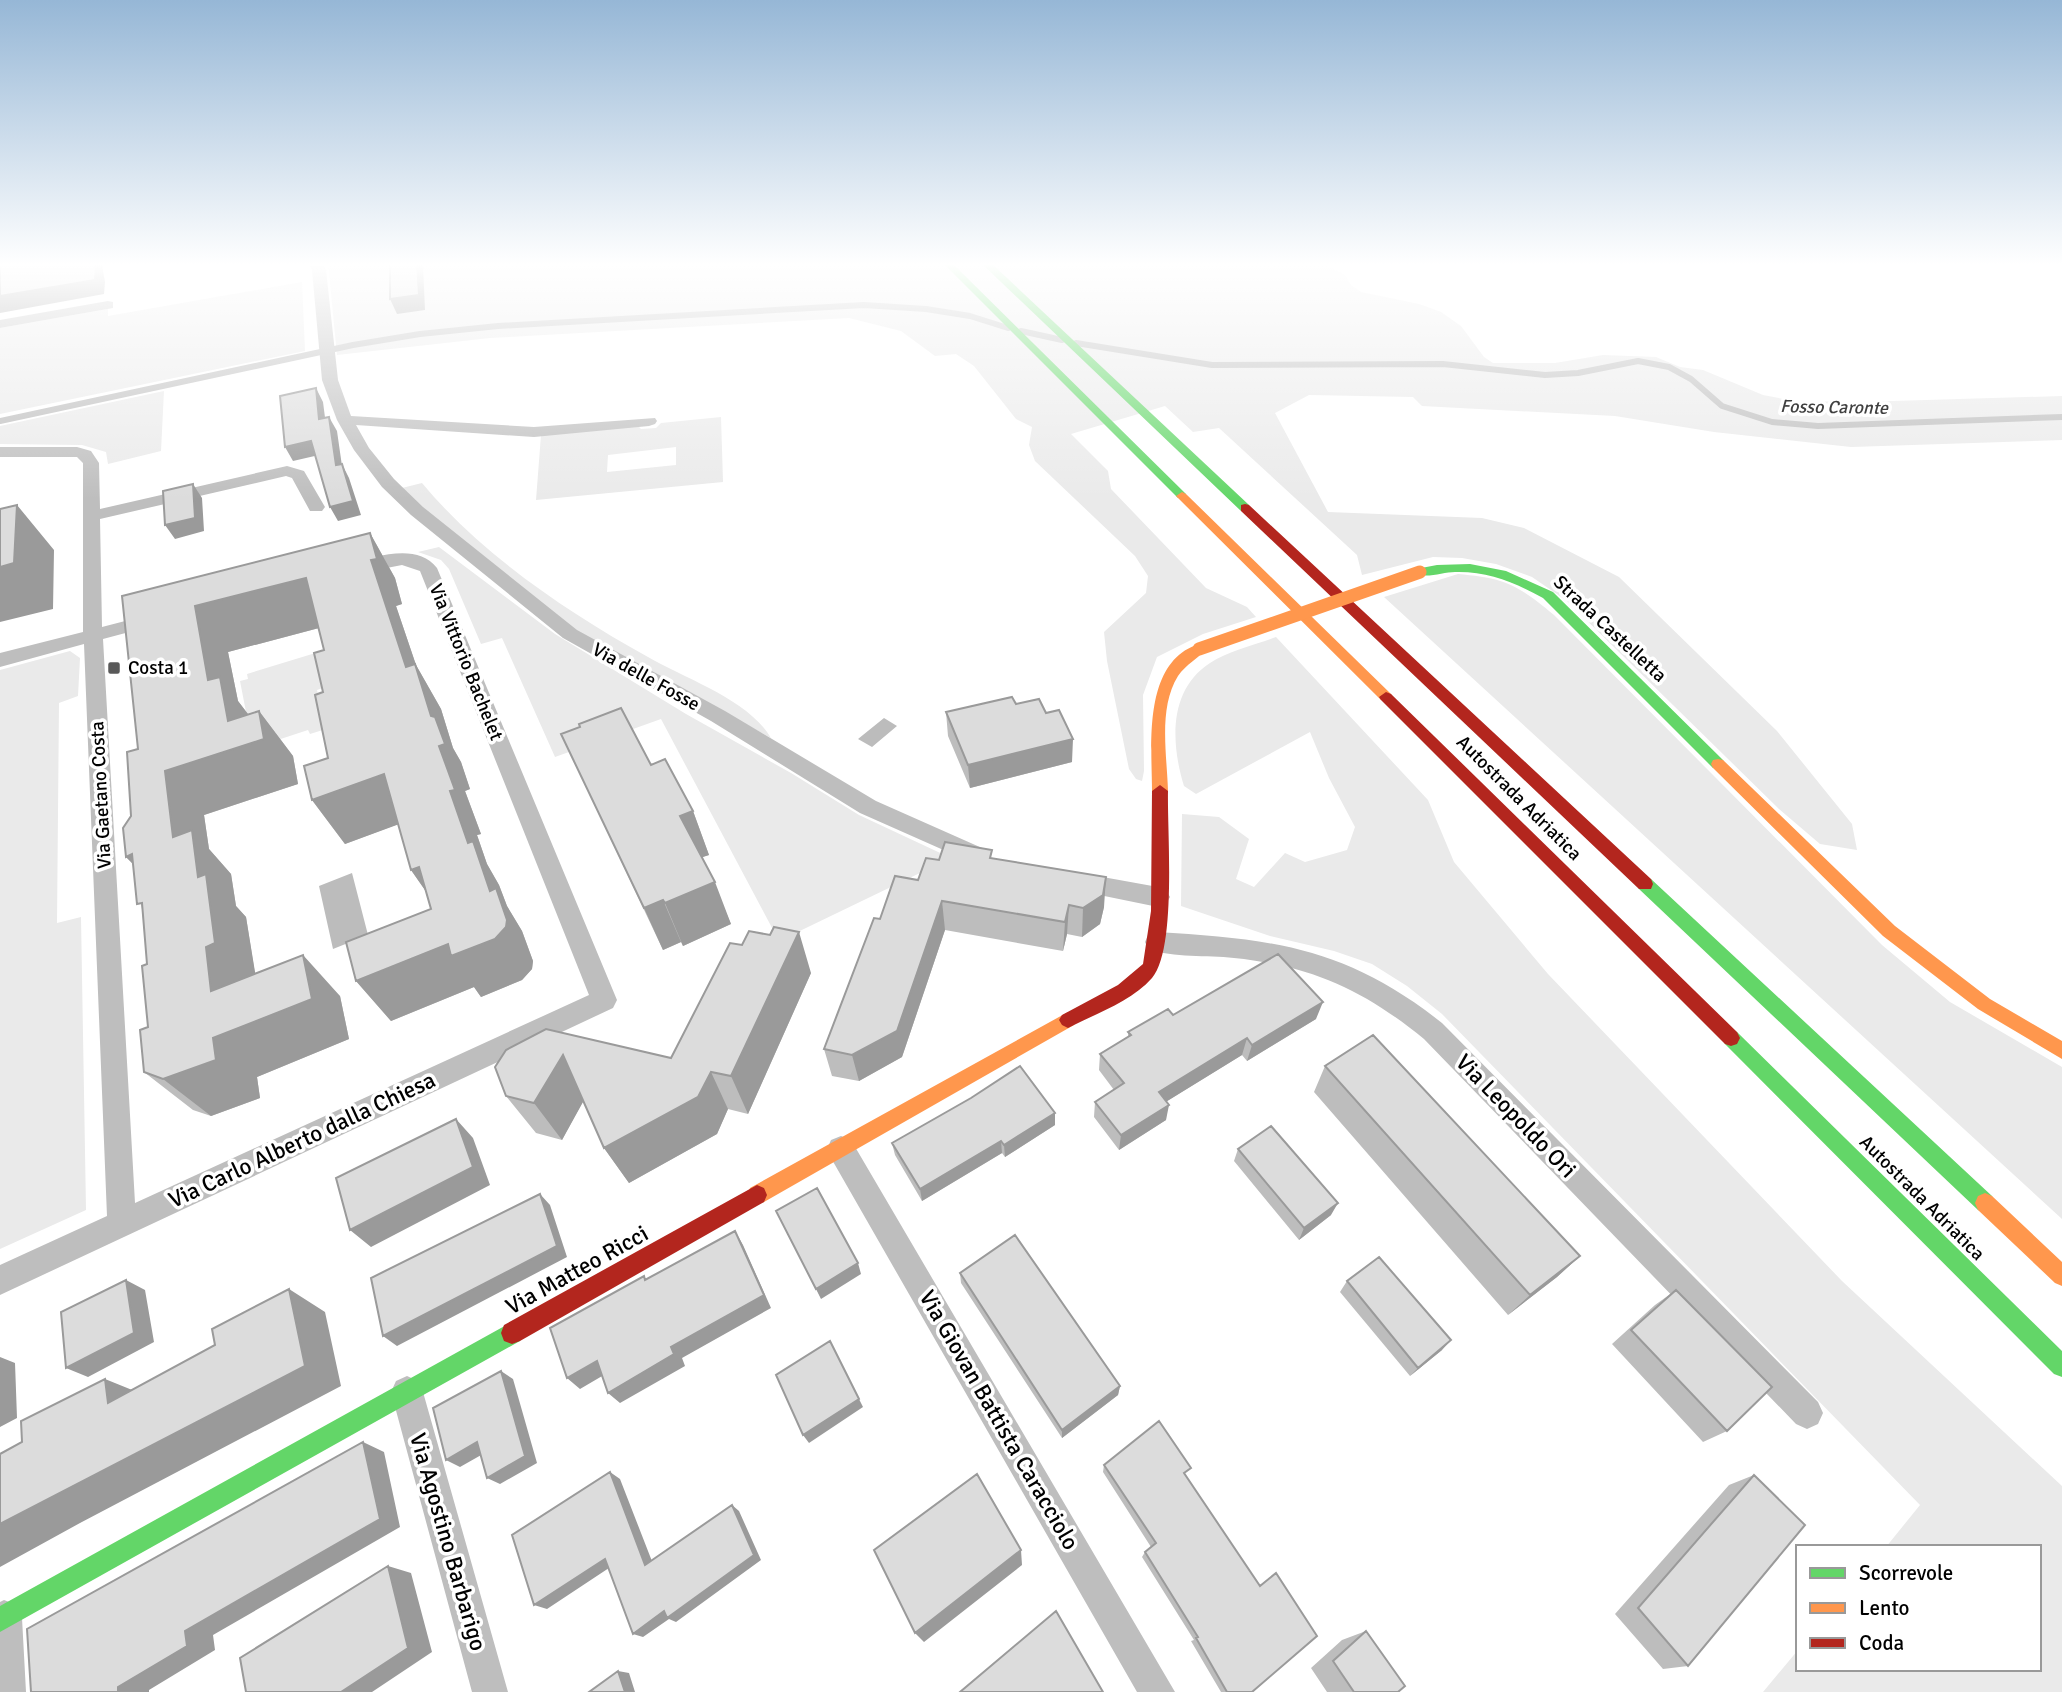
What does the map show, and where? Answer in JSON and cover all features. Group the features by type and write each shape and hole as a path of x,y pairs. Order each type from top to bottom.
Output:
{"main road":[{"name":"Autostrada Adriatica","path":"1026,341 2062,1366"},
{"name":"Autostrada Adriatica","path":"1068,341 2062,1276"},
{"name":"Strada Castelletta","path":"1157,942 1161,702 1164,682 1171,668 1184,656 1199,649 1420,572 1451,565 1482,567 1516,578 1548,595 1884,927 1920,959 1974,999 2062,1051"},
{"name":"Via Matteo Ricci","path":"2,1619 1120,992 1150,968 1157,942"}],"street":[{"name":"Via delle Fosse","path":"325,341 330,380 345,420 362,450 388,483 454,543 570,634 728,722 868,807 924,834 990,859"},
{"path":"345,420 534,432 649,421"},
{"name":"Via Gaetano Costa","path":"5,453 85,454 90,463 93,635 122,1223"},
{"path":"91,516 287,471 298,475 316,507"},
{"name":"Via Vittorio Bachelet","path":"332,574 387,560 402,559 422,564 428,569 604,1000"},
{"path":"0,660 170,616"},
{"path":"1055,877 1158,897"},
{"name":"Via Leopoldo Ori","path":"1157,942 1289,955 1344,972 1390,996 1433,1031 1807,1413"},
{"name":"Via Carlo Alberto dalla Chiesa","path":"0,1280 604,1000"},
{"name":"Via Giovan Battista Caracciolo","path":"841,1149 1157,1692"},
{"name":"Via Agostino Barbarigo","path":"407,1392 490,1692"},
{"path":"2,1619 8,1692"}],"shaded area":[{"path":"0,341 305,341 305,351 0,414"},
{"path":"336,341 463,341 337,355"},
{"path":"915,341 1472,341 1484,357 1493,363 1555,363 1603,355 1656,357 1680,367 1703,370 1763,395 1794,401 1860,402 2062,396 2062,440 1851,447 1714,432 1615,416 1422,406 1413,397 1309,395 1275,413 1328,512 1482,518 1524,528 1619,577 1777,731 1852,824 1857,850 1820,844 1779,809 1567,601 1532,577 1496,564 1462,558 1433,557 1362,575 1357,555 1219,428 1193,432 1165,406 1071,434 1108,471 1111,489 1206,588 1247,607 1256,617 1203,634 1157,657 1143,695 1144,771 1142,781 1136,779 1129,769 1107,661 1104,632 1146,593 1148,576 1135,556 1035,461 1029,445 1032,427 1016,419 974,366 956,354 935,356"},
{"path":"164,391 161,451 108,464 106,452 82,445 0,444 0,426"},
{"path":"721,417 723,482 536,500 541,435 637,425 641,429 656,428 661,423","holes":["676,447 676,465 607,472 608,455"]},
{"path":"422,483 471,534 527,580 617,640 732,701 748,712 771,738 575,630 453,535 402,488"},
{"path":"439,547 555,634 686,714 859,815 951,858 779,941 661,719 555,757 502,638 481,644 449,569 441,560 418,552"},
{"path":"1458,574 1488,578 1510,585 1530,596 1554,615 1882,945 1950,1002 2062,1067 2062,1219 1384,597"},
{"path":"1276,637 1428,800 1454,862 1548,974 1842,1281 2062,1486 2062,1692 1763,1692 1796,1652 1796,1671 2041,1671 2041,1545 1888,1545 1920,1505 1442,1014 1407,986 1372,964 1334,951 1270,936 1181,906 1182,814 1219,817 1249,839 1236,879 1254,887 1285,853 1305,862 1347,850 1355,827 1329,778 1310,732 1196,794 1184,786 1175,736 1180,703 1196,674 1210,663"},
{"path":"70,651 80,658 78,696 59,703 57,923 81,917 86,1210 0,1249 0,670"},
{"path":"322,651 331,685 317,690 326,729 310,734 308,730 253,748 240,681 248,679 247,674"},
{"path":"884,718 897,726 872,747 858,739"},
{"path":"352,873 368,935 333,949 319,886"}],"building":[{"path":"316,388 319,419 329,417 336,465 342,464 353,501 330,507 311,441 285,447 280,396"},
{"path":"193,484 195,518 165,525 163,491"},
{"path":"17,505 14,563 0,567 0,509"},
{"path":"370,533 377,559 371,560 406,667 415,664 431,716 435,717 445,744 439,746 455,790 450,791 468,843 473,841 490,891 496,888 507,920 506,927 495,939 451,956 448,944 356,981 346,942 431,909 419,867 411,870 384,774 312,800 304,766 328,758 315,695 323,692 314,653 324,650 306,578 195,606 208,680 220,677 228,721 259,711 264,739 165,771 173,837 192,830 198,877 206,874 215,943 206,947 211,991 303,955 312,999 213,1038 216,1060 163,1079 144,1072 140,1030 148,1027 142,966 147,964 142,903 137,904 132,854 126,857 123,828 131,816 127,752 138,749 122,596"},
{"path":"1012,697 1016,704 1039,699 1046,713 1059,710 1073,739 968,765 946,712"},
{"path":"621,708 651,765 665,759 693,811 680,816 715,882 665,903 663,900 644,908 561,734"},
{"path":"945,842 992,850 990,858 1106,877 1103,895 1083,908 1069,905 1065,922 942,901 897,1031 852,1055 824,1049 874,918 880,919 895,876 918,880 926,858 939,860"},
{"path":"774,927 799,932 731,1076 711,1072 698,1097 604,1148 563,1055 534,1103 506,1096 495,1067 506,1050 546,1029 671,1058 730,943 742,945 749,931 770,935"},
{"path":"1278,954 1323,1002 1252,1045 1247,1038 1159,1092 1169,1105 1121,1135 1095,1102 1124,1083 1100,1054 1131,1035 1128,1032 1168,1009 1173,1015"},
{"path":"1373,1035 1580,1256 1530,1295 1325,1066"},
{"path":"1020,1066 1055,1113 1004,1145 1001,1141 920,1189 892,1143 971,1098"},
{"path":"456,1119 473,1167 350,1230 336,1178"},
{"path":"1271,1126 1338,1203 1304,1228 1238,1149"},
{"path":"817,1188 858,1263 816,1289 776,1211"},
{"path":"540,1194 557,1246 383,1336 371,1278"},
{"path":"735,1231 764,1295 671,1347 674,1354 608,1393 597,1361 567,1378 550,1328 644,1276 645,1280"},
{"path":"1015,1235 1120,1386 1062,1430 960,1273"},
{"path":"1379,1257 1451,1340 1418,1368 1347,1281"},
{"path":"126,1280 134,1333 66,1368 61,1312"},
{"path":"289,1289 305,1366 0,1524 0,1454 22,1442 21,1421 105,1379 108,1403 215,1345 212,1329"},
{"path":"1676,1290 1772,1387 1727,1431 1631,1330"},
{"path":"830,1341 859,1399 803,1435 776,1375"},
{"path":"501,1371 525,1456 487,1478 477,1442 446,1460 433,1408"},
{"path":"1159,1421 1191,1468 1184,1473 1260,1586 1276,1573 1317,1636 1252,1692 1227,1692 1196,1638 1198,1637 1145,1552 1156,1543 1104,1465"},
{"path":"363,1442 380,1519 185,1631 187,1646 118,1687 118,1692 31,1692 27,1629"},
{"path":"610,1472 645,1565 732,1505 754,1555 667,1618 664,1611 633,1634 605,1559 534,1605 512,1535"},
{"path":"977,1474 1021,1550 915,1633 874,1550"},
{"path":"1754,1475 1805,1525 1688,1666 1638,1608"},
{"path":"388,1566 408,1648 341,1692 246,1692 240,1658"},
{"path":"1056,1611 1103,1692 960,1692"},
{"path":"1366,1631 1405,1686 1398,1692 1354,1692 1333,1661"},
{"path":"618,1671 625,1692 589,1692"}],"waterway":[{"name":"Fosso Caronte","path":"0,421 378,341"},
{"name":"Fosso Caronte","path":"1076,343 1212,365 1443,364 1545,375 1578,373 1638,361 1669,367 1691,379 1722,406 1772,422 1818,426 2062,417"}],"traffic: fast":[{"path":"1026,341 1182,496"},
{"path":"1068,341 1245,508"},
{"path":"1420,572 1454,568 1486,570 1517,580 1548,595 1718,764"},
{"path":"1645,884 1985,1203"},
{"path":"1731,1038 2062,1366"},
{"path":"0,1620 512,1333"}],"traffic: slow":[{"path":"1182,496 1386,697"},
{"path":"1199,649 1420,572"},
{"path":"1160,791 1159,731 1164,693 1171,676 1182,661 1199,649"},
{"path":"1718,764 1889,931 1984,1004 2062,1051"},
{"path":"757,1195 1068,1020"},
{"path":"1985,1203 2062,1276"}],"traffic: jam":[{"path":"1245,508 1645,884"},
{"path":"1386,697 1731,1038"},
{"path":"1068,1020 1124,990 1150,968 1159,911 1160,791"},
{"path":"512,1333 757,1195"}],"place":[{"name":"Costa 1","path":"114,668"}]}
